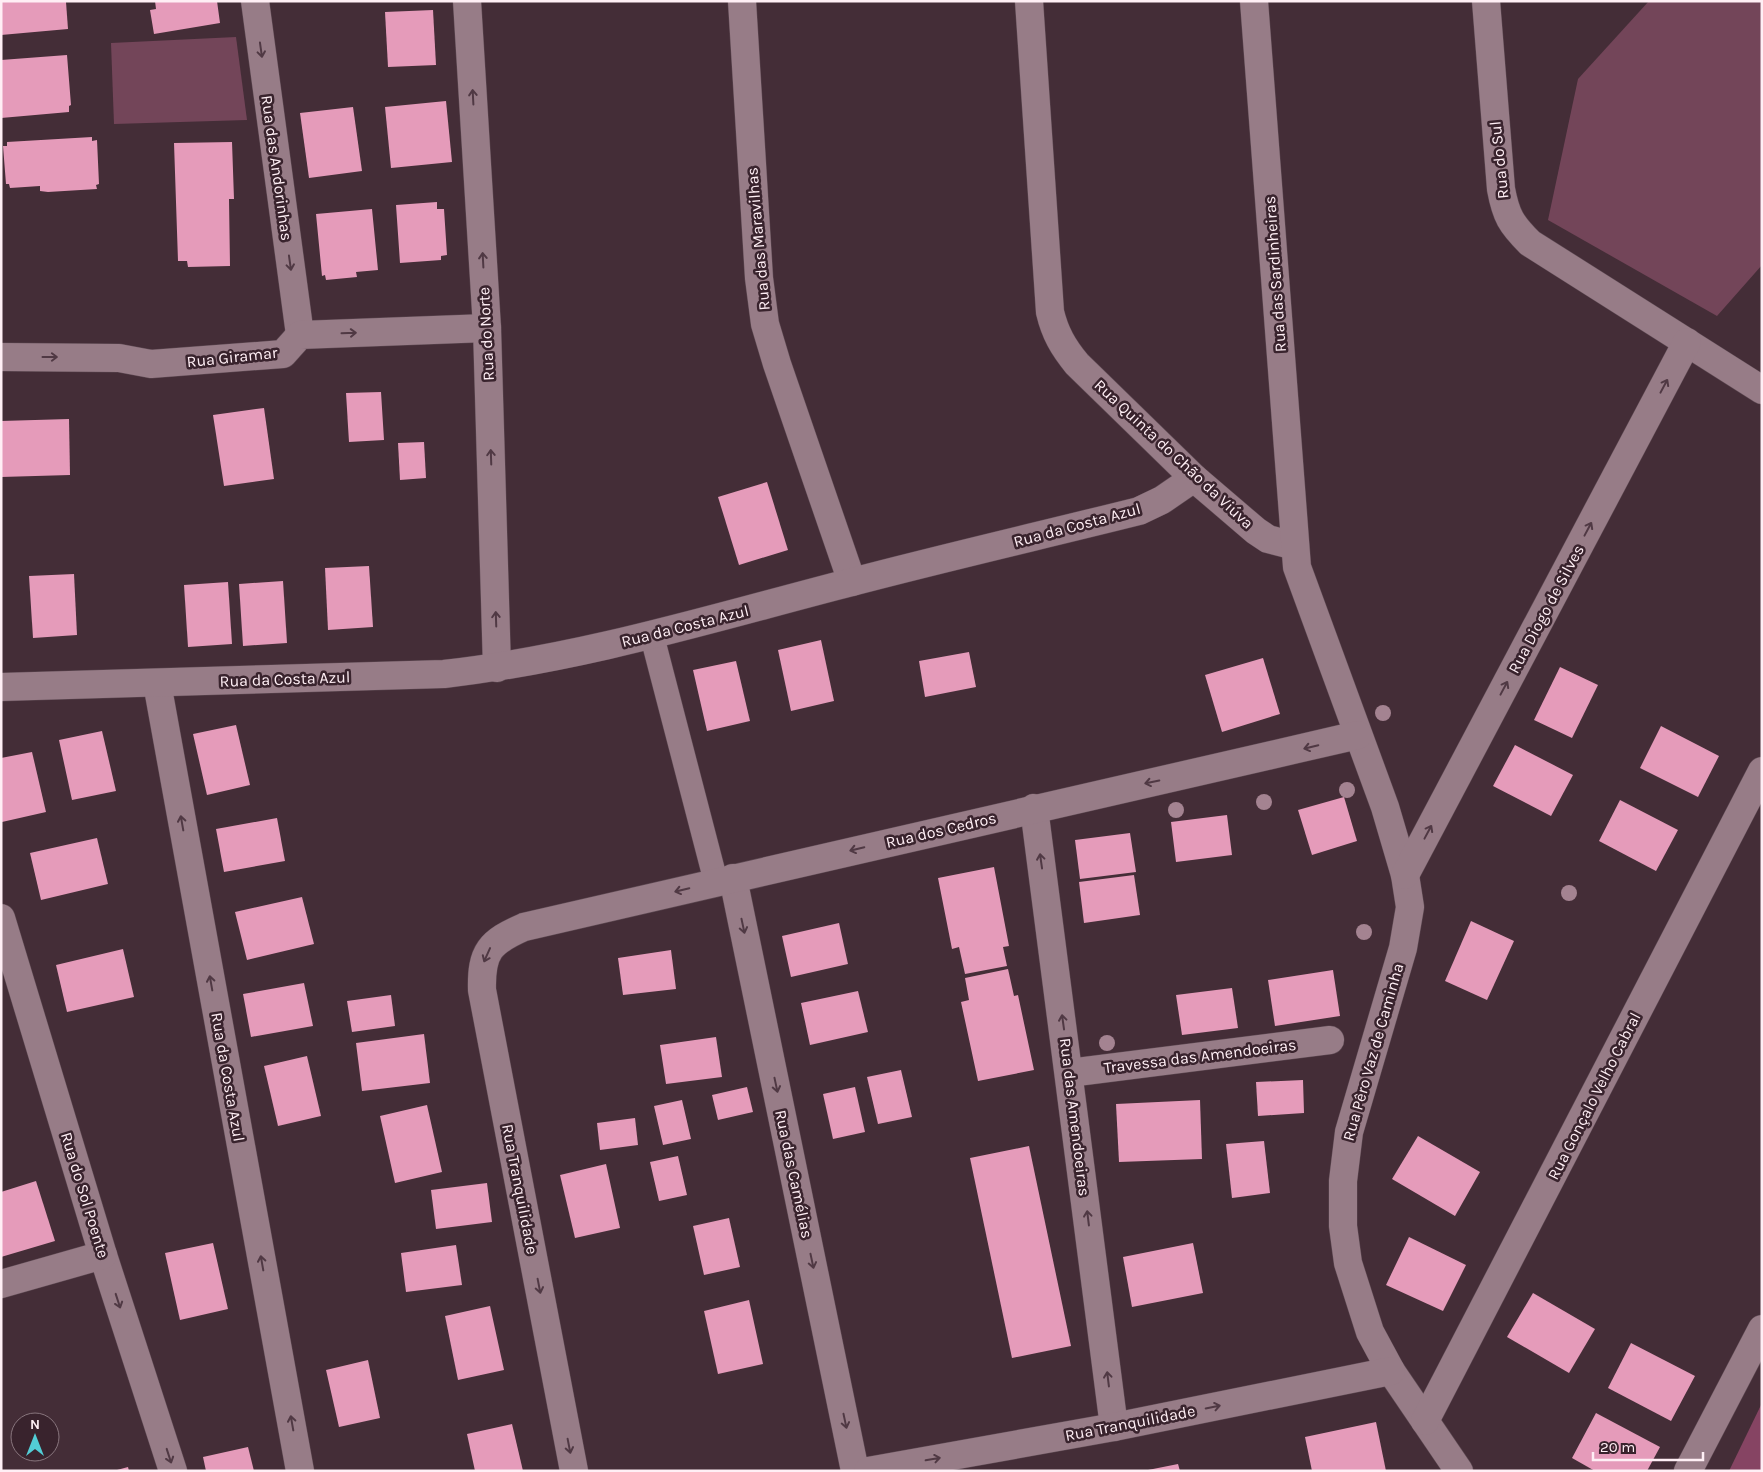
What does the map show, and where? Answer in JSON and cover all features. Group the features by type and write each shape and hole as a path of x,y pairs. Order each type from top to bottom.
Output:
{"street":[{"name":"Rua das Andorinhas","path":"255,1 300,335"},
{"name":"Rua do Norte","path":"467,1 487,328 498,668"},
{"name":"Rua das Maravilhas","path":"742,1 759,278 765,324 852,582"},
{"name":"Rua Quinta do Chão da Viúva","path":"1029,1 1050,312 1054,330 1064,348 1077,364 1194,478 1268,539 1295,546"},
{"name":"Rua das Sardinheiras","path":"1254,1 1295,546"},
{"name":"Rua do Sul","path":"1486,1 1501,189 1505,211 1512,226 1530,243 1762,390"},
{"path":"300,335 487,328"},
{"name":"Rua Giramar","path":"1,357 119,358 151,364 283,354 300,335"},
{"name":"Rua Diogo de Silves","path":"1405,875 1687,342"},
{"name":"Rua da Costa Azul","path":"1,687 444,674 498,668 652,636 852,582 1138,511 1162,500 1194,478"},
{"path":"1295,546 1297,567 1303,588 1385,807 1405,875"},
{"path":"652,636 725,880"},
{"name":"Rua da Costa Azul","path":"157,683 300,1471"},
{"name":"Rua dos Cedros","path":"524,927 1034,808 1358,735"},
{"name":"Rua Gonçalo Velho Cabral","path":"1426,1421 1762,771"},
{"name":"Rua das Amendoeiras","path":"1034,808 1070,1073 1114,1427"},
{"name":"Rua Pêro Vaz de Caminha","path":"1405,875 1410,907 1403,948 1349,1132 1342,1181 1343,1226 1348,1263 1370,1332 1391,1372 1426,1421 1458,1471"},
{"name":"Rua das Camélias","path":"725,880 855,1471"},
{"name":"Rua do Sol Poente","path":"1,918 103,1255 174,1471"},
{"name":"Rua Tranquilidade","path":"524,927 501,937 488,950 482,970 482,990 574,1471"},
{"name":"Travessa das Amendoeiras","path":"1070,1073 1330,1040"},
{"path":"1,1284 103,1255"},
{"path":"1688,1471 1762,1329"},
{"name":"Rua Tranquilidade","path":"868,1471 1114,1427 1391,1372"}],"shaded area":[{"path":"1649,1 1762,1 1762,265 1717,316 1548,220 1578,79"},
{"path":"236,37 247,120 114,124 111,43"},
{"path":"1762,1403 1762,1471 1729,1471"}],"building":[{"path":"1,1 66,2 68,29 1,35"},
{"path":"155,1 217,1 220,23 154,34 150,10 156,9"},
{"path":"433,10 436,65 388,67 385,12"},
{"path":"67,55 71,105 69,106 69,112 1,118 1,60"},
{"path":"446,101 452,162 391,168 385,107"},
{"path":"353,107 362,171 309,178 300,113"},
{"path":"92,137 92,141 97,140 99,184 96,185 97,189 48,192 40,191 40,186 10,188 9,184 6,184 3,146 7,146 7,142"},
{"path":"232,142 234,199 229,199 230,266 188,267 187,261 178,261 174,143"},
{"path":"437,202 437,209 444,209 447,255 441,256 441,260 400,263 396,205"},
{"path":"372,209 378,270 356,272 357,277 326,280 325,275 322,276 316,214"},
{"path":"381,392 384,440 349,442 346,393"},
{"path":"264,408 274,479 224,486 213,415"},
{"path":"69,419 70,475 1,477 1,421"},
{"path":"424,442 426,478 400,480 398,443"},
{"path":"767,482 788,550 739,565 718,497"},
{"path":"369,566 373,627 328,630 325,568"},
{"path":"74,574 77,635 33,638 29,576"},
{"path":"283,581 287,643 243,646 239,584"},
{"path":"228,582 232,644 188,647 184,585"},
{"path":"821,640 834,701 791,711 778,650"},
{"path":"969,652 976,687 925,697 919,661"},
{"path":"1263,658 1280,714 1222,732 1205,675"},
{"path":"736,661 750,721 707,731 693,670"},
{"path":"1560,667 1598,685 1572,738 1534,720"},
{"path":"236,725 250,785 207,795 193,734"},
{"path":"1661,726 1719,756 1698,797 1640,768"},
{"path":"102,731 116,791 72,800 59,740"},
{"path":"1515,745 1573,775 1551,816 1493,786"},
{"path":"32,752 46,812 2,822 1,758"},
{"path":"1344,797 1357,841 1312,855 1298,810"},
{"path":"1620,800 1678,830 1656,871 1599,841"},
{"path":"1227,815 1232,855 1176,862 1171,822"},
{"path":"277,818 285,861 224,872 216,829"},
{"path":"1130,833 1136,872 1080,879 1075,840"},
{"path":"97,838 108,884 41,900 30,853"},
{"path":"994,867 1009,946 1003,947 1007,966 965,974 959,947 952,949 938,878"},
{"path":"1134,875 1140,915 1084,923 1079,882"},
{"path":"302,897 314,944 247,960 235,912"},
{"path":"1471,921 1514,941 1487,1000 1445,981"},
{"path":"839,923 848,964 791,977 782,936"},
{"path":"123,949 134,997 67,1012 56,965"},
{"path":"671,950 676,989 623,995 618,958"},
{"path":"1008,969 1014,996 1018,995 1034,1070 978,1081 961,1002 969,1000 965,978"},
{"path":"1333,970 1340,1016 1275,1026 1268,980"},
{"path":"304,983 313,1026 251,1037 243,994"},
{"path":"1232,988 1238,1028 1182,1035 1176,995"},
{"path":"858,991 868,1032 810,1045 801,1003"},
{"path":"391,995 395,1026 352,1032 347,1001"},
{"path":"424,1034 430,1083 362,1091 356,1043"},
{"path":"716,1037 722,1077 666,1084 660,1045"},
{"path":"307,1056 321,1116 278,1126 264,1066"},
{"path":"901,1070 912,1117 878,1124 867,1077"},
{"path":"1303,1080 1304,1113 1258,1116 1256,1082"},
{"path":"747,1087 753,1112 718,1120 712,1095"},
{"path":"855,1087 865,1132 833,1139 823,1094"},
{"path":"682,1100 691,1139 663,1145 654,1106"},
{"path":"1200,1100 1202,1159 1119,1162 1116,1104"},
{"path":"427,1105 442,1172 395,1183 380,1116"},
{"path":"635,1118 638,1145 600,1150 597,1123"},
{"path":"1418,1136 1480,1172 1455,1216 1392,1179"},
{"path":"1264,1141 1270,1193 1232,1198 1226,1144"},
{"path":"1029,1146 1071,1346 1012,1358 970,1158"},
{"path":"678,1156 687,1195 659,1201 650,1162"},
{"path":"606,1164 620,1228 575,1238 560,1175"},
{"path":"36,1181 55,1241 1,1257 1,1192"},
{"path":"487,1183 492,1222 436,1229 431,1190"},
{"path":"729,1218 740,1267 704,1275 693,1226"},
{"path":"1409,1237 1466,1265 1443,1311 1386,1285"},
{"path":"213,1243 228,1309 180,1320 165,1253"},
{"path":"1193,1243 1203,1293 1132,1307 1123,1257"},
{"path":"456,1245 462,1285 406,1292 401,1253"},
{"path":"1533,1293 1595,1329 1569,1373 1507,1337"},
{"path":"749,1300 763,1364 718,1374 704,1311"},
{"path":"490,1306 504,1370 458,1380 445,1316"},
{"path":"1631,1343 1695,1376 1671,1421 1608,1388"},
{"path":"368,1360 380,1418 339,1427 326,1370"},
{"path":"1596,1413 1660,1447 1647,1471 1595,1471 1572,1458"},
{"path":"1376,1422 1386,1471 1312,1471 1305,1437"},
{"path":"512,1424 523,1471 475,1471 467,1434"},
{"path":"248,1447 254,1471 206,1471 203,1457"},
{"path":"1178,1464 1180,1471 1148,1471 1148,1470"},
{"path":"128,1467 129,1471 117,1471 117,1470"}]}
